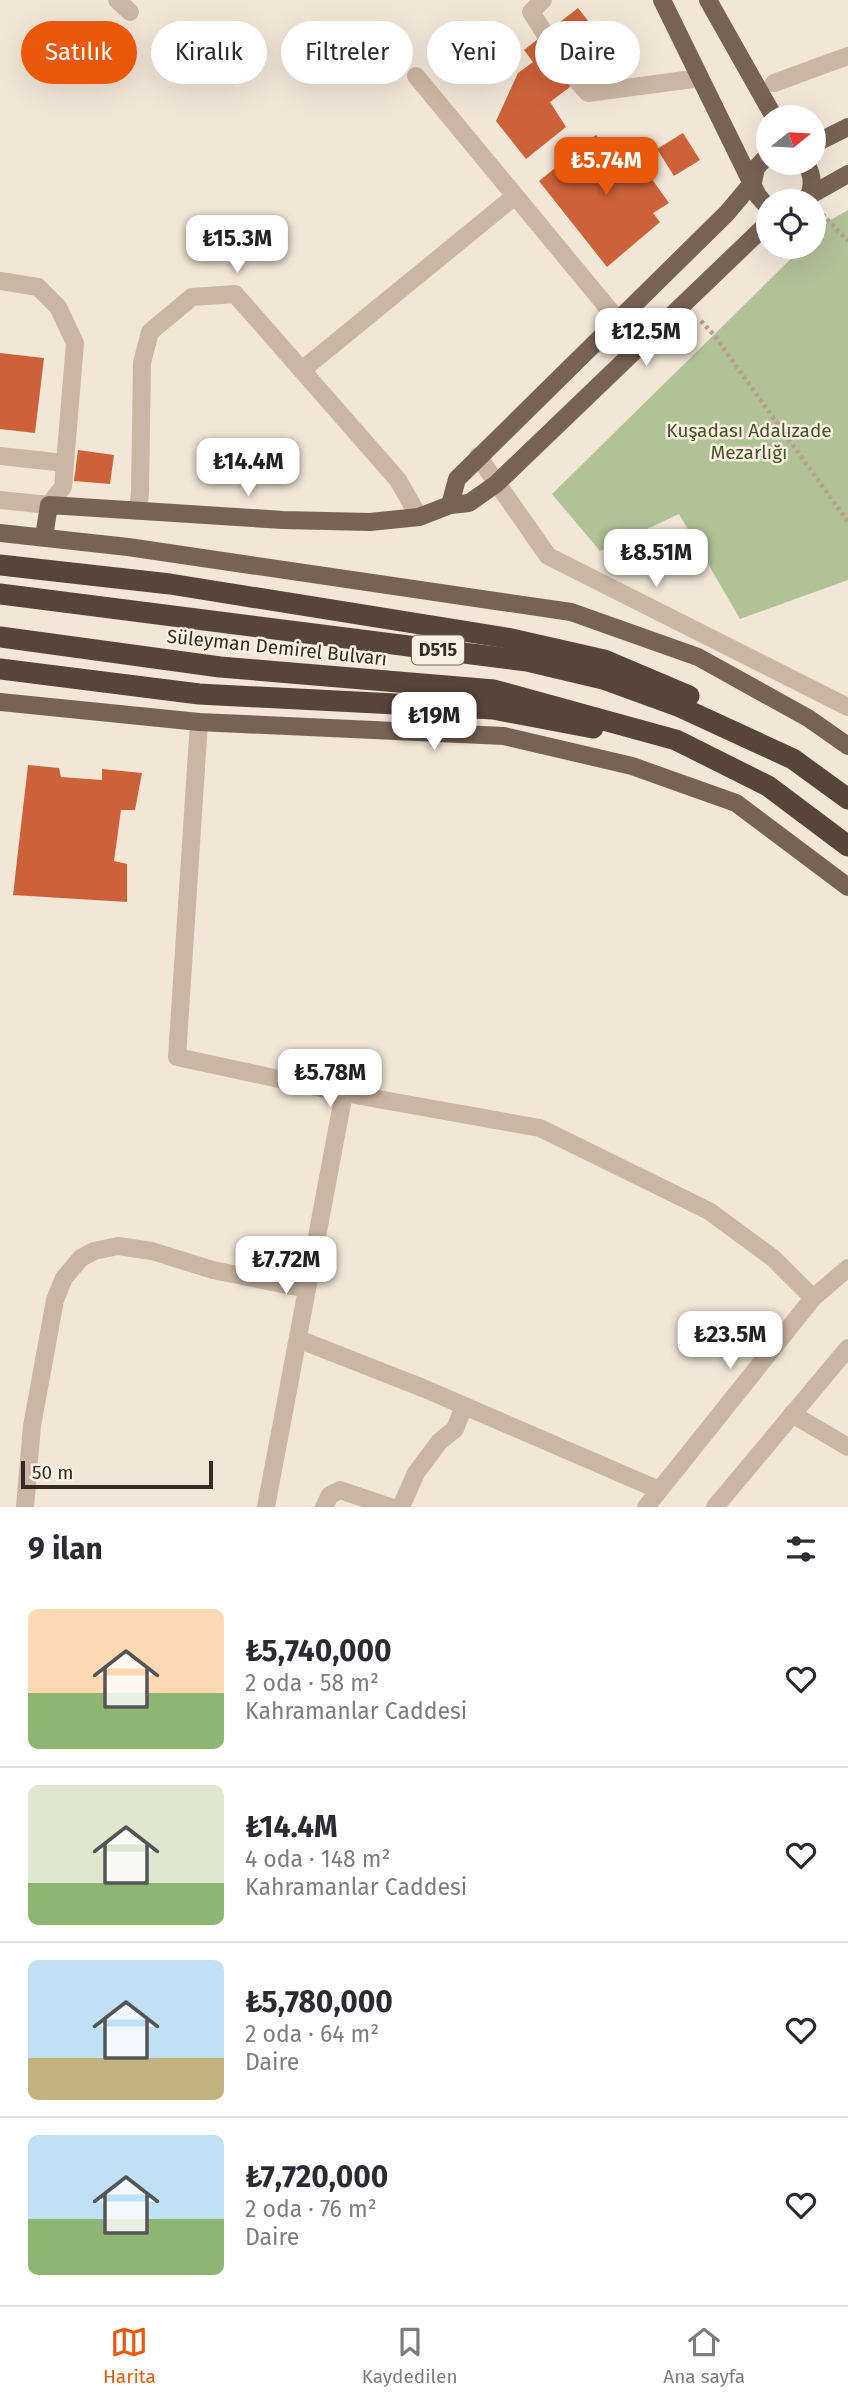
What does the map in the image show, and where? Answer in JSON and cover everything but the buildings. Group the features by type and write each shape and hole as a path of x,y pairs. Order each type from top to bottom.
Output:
{"highway":[{"path":"0,565 170,583 507,638 604,660 693,697 793,759"},
{"name":"Süleyman Demirel Bulvarı","path":"0,594 527,661 603,679 680,707 793,759 848,799"},
{"name":"Süleyman Demirel Bulvarı","path":"0,637 220,667 494,690 676,740 768,786 848,846"},
{"path":"0,669 199,694 493,709 571,725 676,740"}],"main road":[{"path":"662,0 756,192"},
{"path":"708,0 767,105"},
{"path":"826,138 848,127"},
{"path":"450,505 457,479 727,213 752,183 756,168"},
{"path":"822,189 848,174"},
{"path":"44,537 49,505 357,522 419,517 450,505 470,503 497,484 756,235"},
{"path":"0,533 237,562 571,612 698,657 808,718 848,746"},
{"path":"0,702 199,722 504,736 632,766 736,803 848,887"}],"street":[{"path":"537,21 531,12 543,0"},
{"path":"774,83 848,56"},
{"path":"416,76 617,319"},
{"path":"580,84 588,93 700,78"},
{"path":"302,370 515,196"},
{"path":"0,281 38,287 58,307 75,344 63,487 49,505 0,500"},
{"path":"138,511 142,363 150,332 192,297 235,294 398,480 419,517"},
{"path":"0,456 65,463"},
{"path":"478,456 548,556 848,707"},
{"path":"199,722 177,1056 344,1093 540,1128 709,1211 773,1258 813,1298"},
{"path":"267,1507 344,1093"},
{"path":"25,1507 32,1426 55,1300 64,1278 81,1258 94,1251 118,1246 152,1251 213,1270 307,1289"},
{"path":"646,1507 813,1298 848,1268"},
{"path":"298,1339 464,1406 659,1490"},
{"path":"715,1507 848,1348"},
{"path":"401,1507 416,1473 439,1442 455,1429 464,1406"},
{"path":"792,1414 848,1447"},
{"path":"324,1507 330,1495 340,1490 390,1507"}],"path":[{"path":"826,217 848,241"},
{"path":"701,321 714,335 848,522"}],"green space":[{"name":"Kuşadası Adalızade Mezarlığı","path":"848,210 848,580 740,619 679,514 600,551 552,494 791,259 826,259 826,224"}]}
